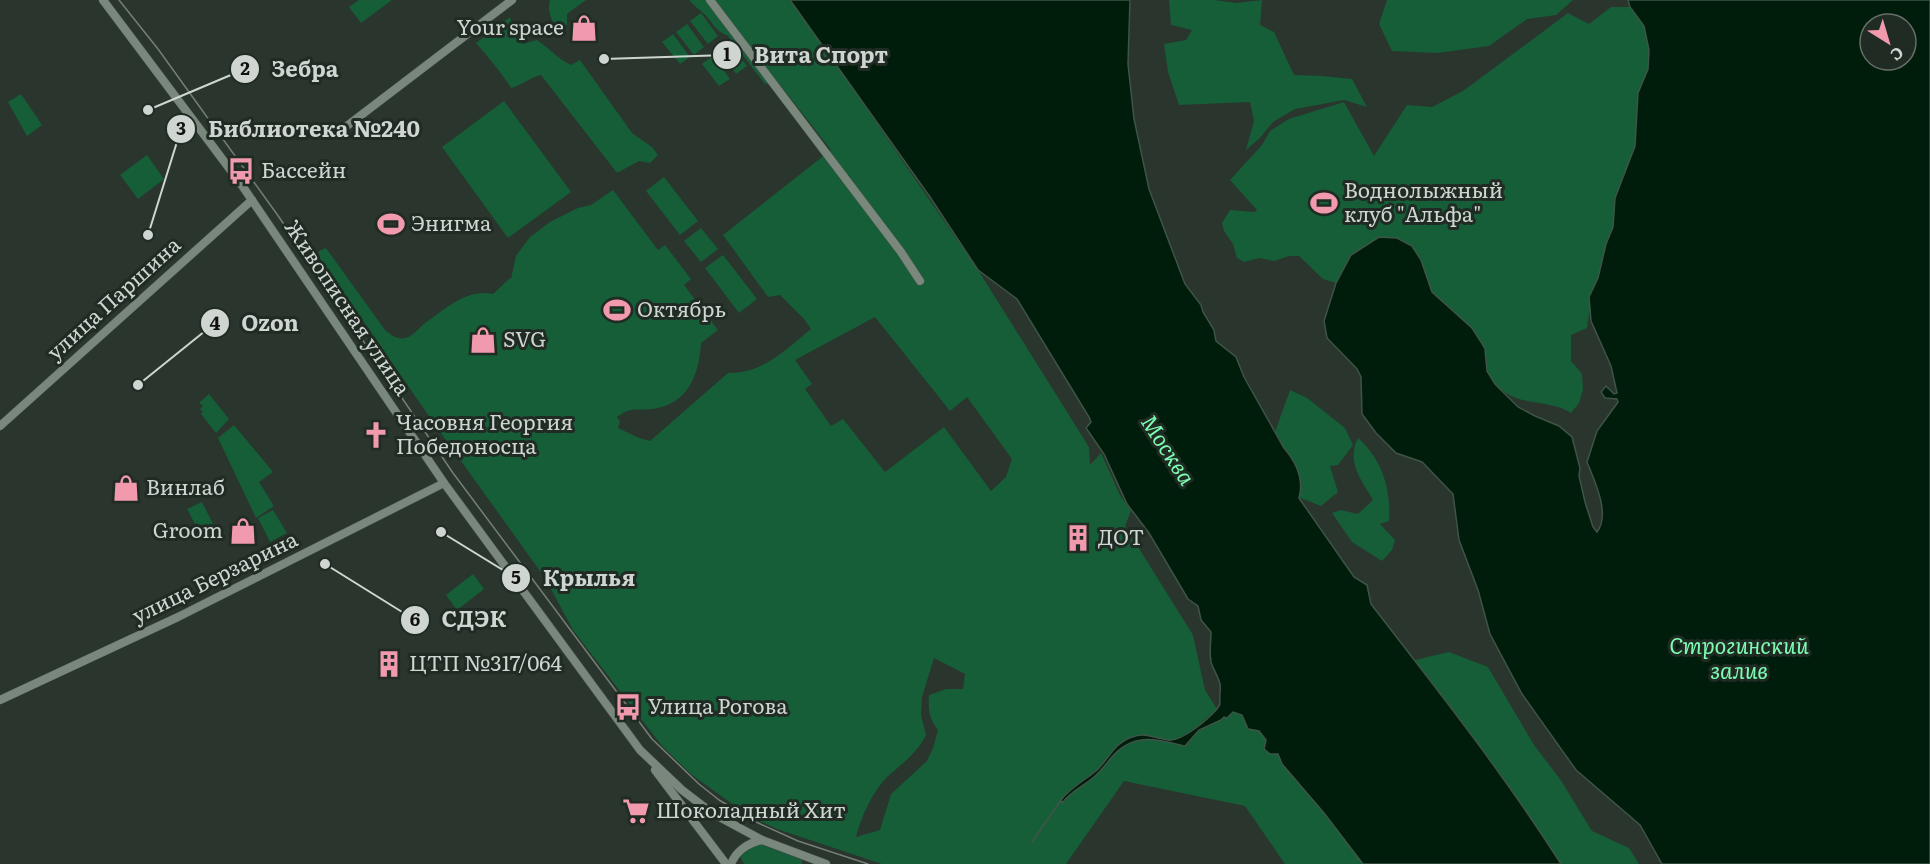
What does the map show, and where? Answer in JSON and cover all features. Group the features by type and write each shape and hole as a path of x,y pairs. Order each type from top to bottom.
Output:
{"street":[{"name":"Живописная улица","path":"103,0 252,200 444,483 640,750 697,802 728,822 808,861 826,864"},
{"path":"339,132 512,0"},
{"path":"710,0 901,252 920,281"},
{"name":"улица Паршина","path":"0,426 252,200"},
{"name":"улица Берзарина","path":"0,700 178,617 444,483"},
{"path":"640,750 726,864"},
{"path":"731,864 737,853 751,843 762,840"}],"green space":[{"path":"359,0 392,0 361,23 349,7"},
{"path":"550,0 586,0 567,14 567,25 558,32 549,12"},
{"path":"689,0 789,0 978,270 1089,447 1090,465 1101,453 1120,495 1131,511 1125,526 1193,635 1205,690 1217,709 1177,739 1167,740 1140,736 1122,742 1095,771 1073,788 1063,802 1091,780 1130,742 1146,738 1188,744 1196,733 1233,712 1242,715 1248,729 1259,730 1278,754 1282,764 1363,864 1285,864 1245,806 1124,781 1066,864 882,864 777,829 749,816 692,775 662,746 573,630 545,578 318,256 319,251 326,248 385,330 397,338 406,338 457,301 474,294 493,294 511,279 516,256 530,237 550,222 578,208 591,205 613,190 658,250 665,245 691,279 684,285 718,330 701,343 698,366 683,394 665,406 630,410 622,414 617,417 620,421 618,428 650,441 728,373 752,369 773,359 811,329 780,295 768,297 723,235 831,150 781,86 776,82 765,84 728,36 723,34","holes":["875,317 950,411 967,397 1012,459 1006,477 991,491 944,427 885,472 843,419 831,426 805,389 812,384 795,360","934,658 965,674 963,689 946,689 929,695 930,714 938,730 927,761 891,794 880,830 856,837 864,813 877,789 914,752 926,735 921,715 922,697"]},
{"path":"1169,0 1214,0 1237,3 1262,0 1260,25 1274,32 1294,75 1352,79 1367,107 1344,100 1295,109 1273,122 1246,150 1254,121 1250,102 1179,105 1168,72 1164,44 1186,40 1192,30 1171,25"},
{"path":"1387,0 1573,0 1556,15 1527,19 1489,46 1437,53 1392,51 1379,24"},
{"path":"1611,7 1630,7 1644,26 1649,50 1648,69 1638,93 1635,146 1615,198 1613,227 1606,244 1598,278 1589,297 1587,328 1571,335 1571,361 1582,374 1583,390 1579,403 1571,413 1556,406 1514,397 1495,384 1488,372 1486,354 1481,341 1464,321 1432,292 1419,256 1408,244 1397,238 1351,255 1336,283 1323,279 1299,256 1289,256 1274,261 1259,258 1244,262 1237,258 1233,244 1224,231 1222,223 1230,210 1255,212 1257,210 1230,180 1262,145 1270,131 1289,119 1344,102 1374,156 1407,105 1432,107 1463,91 1568,13 1589,24"},
{"path":"701,13 718,36 708,44 690,21"},
{"path":"510,17 514,32 522,44 537,40 571,65 580,60 632,133 652,147 658,155 650,163 639,161 617,173 541,75 511,88 476,43"},
{"path":"687,24 704,47 694,55 676,32"},
{"path":"673,34 690,57 680,64 662,42"},
{"path":"730,44 747,66 736,74 719,51"},
{"path":"713,56 730,79 719,86 702,64"},
{"path":"21,94 42,125 27,136 8,102"},
{"path":"504,101 571,192 508,238 442,147"},
{"path":"147,155 164,179 138,199 120,175"},
{"path":"664,177 698,221 680,235 646,191"},
{"path":"701,228 718,249 701,262 684,241"},
{"path":"723,255 757,299 739,313 705,268"},
{"path":"1290,390 1307,398 1345,428 1353,445 1338,465 1330,466 1338,492 1321,506 1298,497 1300,479 1298,471 1275,432"},
{"path":"209,394 229,419 216,433 201,414 203,412 200,409 203,406 199,403"},
{"path":"234,425 273,472 259,482 274,506 256,518 218,438"},
{"path":"1358,438 1374,456 1387,487 1389,521 1380,524 1395,540 1392,550 1382,561 1352,542 1332,513 1341,510 1358,514 1373,500 1354,463"},
{"path":"202,502 213,524 201,530 187,509"},
{"path":"273,510 287,533 270,542 258,518"},
{"path":"473,574 484,589 457,610 446,595"},
{"path":"1449,652 1488,667 1534,745 1560,779 1592,831 1629,848 1639,864 1561,864 1490,760 1415,660"},
{"path":"758,843 802,860 802,864 744,864 739,855"}],"water":[{"name":"Москва","path":"790,0 1130,0 1128,64 1134,119 1149,189 1185,284 1201,305 1214,330 1216,341 1236,357 1244,377 1292,459 1300,478 1299,498 1354,577 1367,585 1371,604 1493,764 1561,864 1363,864 1282,764 1278,754 1270,754 1264,749 1266,740 1259,731 1248,729 1242,715 1233,712 1227,718 1224,717 1199,730 1185,746 1154,740 1128,744 1119,750 1091,780 1070,794 1062,803 1061,800 1065,795 1096,771 1121,743 1142,735 1174,740 1194,729 1217,709 1220,704 1220,686 1211,662 1211,632 1201,620 1198,606 1188,599 1149,533 1127,504 1104,454 1086,428 1091,422 1089,417 1017,299 978,270 930,197"},
{"name":"Строгинский залив","path":"1628,0 1930,0 1930,864 1662,864 1640,825 1576,770 1522,694 1490,634 1478,590 1459,540 1453,494 1422,462 1396,453 1376,433 1362,414 1361,377 1357,369 1327,338 1324,321 1336,283 1351,255 1379,237 1397,238 1412,246 1421,260 1432,292 1472,328 1481,342 1485,349 1487,371 1495,384 1518,407 1559,426 1572,437 1585,502 1593,527 1597,532 1601,525 1602,507 1587,462 1597,431 1618,402 1617,399 1605,398 1601,392 1606,386 1614,394 1617,393 1611,366 1591,321 1589,297 1598,278 1606,244 1613,227 1615,198 1635,146 1638,93 1648,69 1649,50 1644,26 1630,7"}],"waterway":[{"path":"1032,842 1061,800"}],"tram line":[{"path":"119,0 158,49 279,217 453,473 652,739 719,800 756,822 798,841 868,864"}],"place":[{"name":"Your space","path":"584,28"},
{"name":"Вита Спорт","path":"604,59"},
{"name":"Зебра","path":"148,110"},
{"name":"Бассейн","path":"241,171"},
{"name":"Воднолыжный клуб \"Альфа\"","path":"1324,203"},
{"name":"Энигма","path":"391,224"},
{"name":"Библиотека №240","path":"148,235"},
{"name":"Октябрь","path":"617,310"},
{"name":"SVG","path":"483,340"},
{"name":"Ozon","path":"138,385"},
{"name":"Часовня Георгия Победоносца","path":"376,435"},
{"name":"Винлаб","path":"126,488"},
{"name":"Groom","path":"243,531"},
{"name":"Крылья","path":"441,532"},
{"name":"ДОТ","path":"1078,538"},
{"name":"СДЭК","path":"325,564"},
{"name":"ЦТП №317/064","path":"389,664"},
{"name":"Улица Рогова","path":"628,707"},
{"name":"Шоколадный Хит","path":"636,811"}]}
